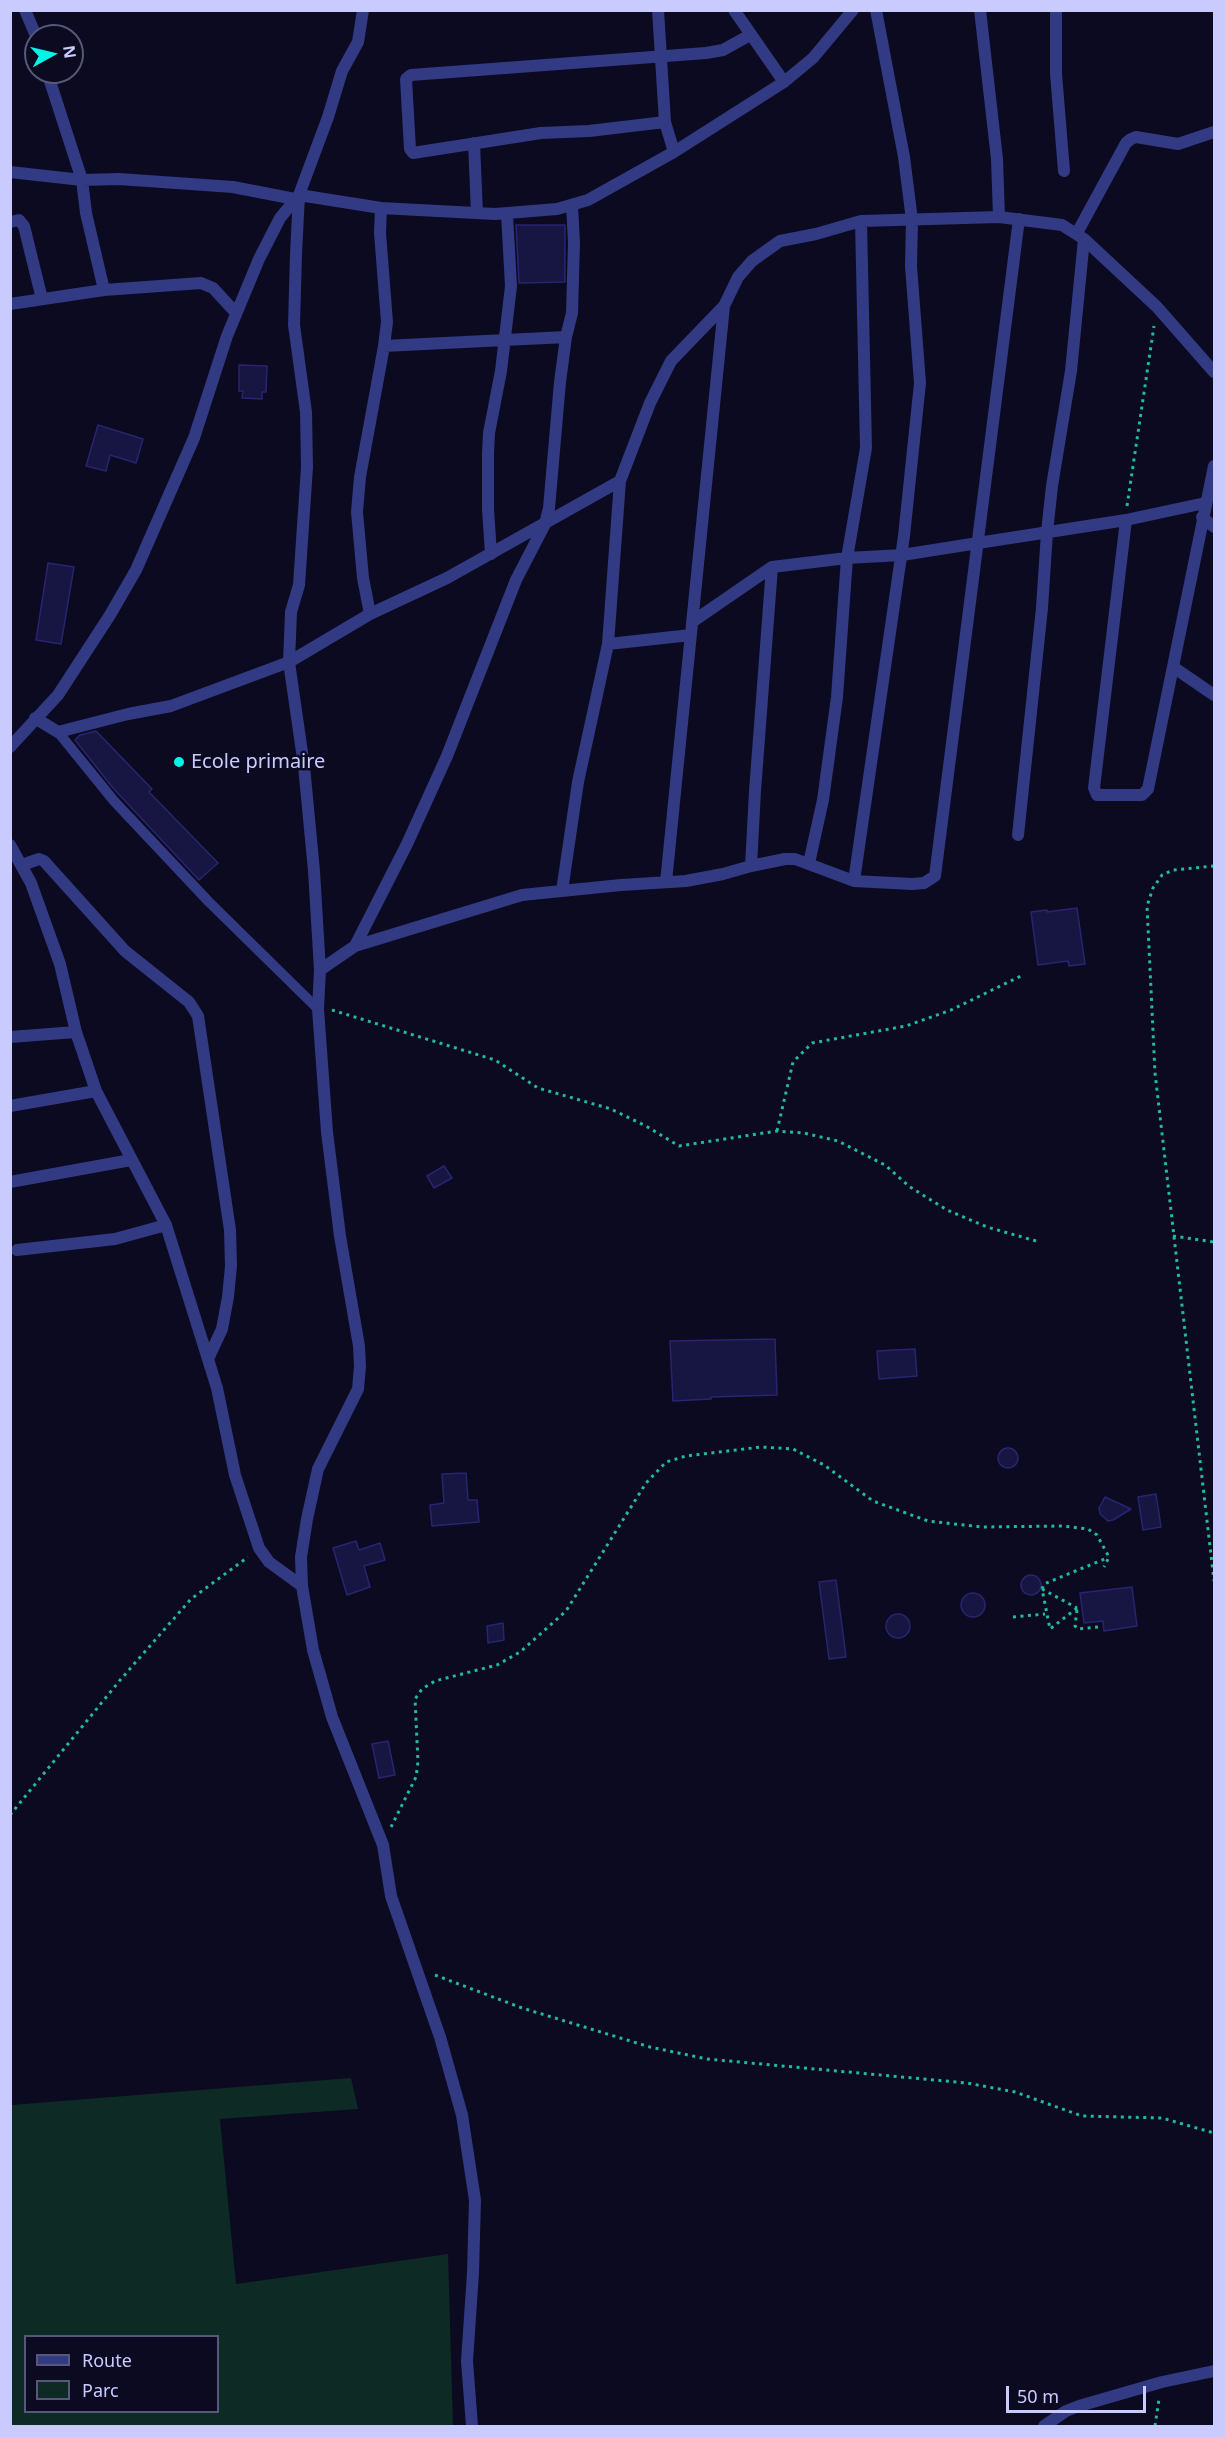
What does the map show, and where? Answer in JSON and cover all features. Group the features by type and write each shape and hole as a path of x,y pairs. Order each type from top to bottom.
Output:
{"street":[{"path":"10,747 58,695 136,570 194,438 236,314 259,259 280,218 297,197 328,117 342,71 358,42 363,10"},
{"path":"658,10 665,122 674,152"},
{"path":"734,10 784,82"},
{"path":"10,172 82,180 119,178 233,187 381,208 507,214 557,209 608,191 784,82 813,57 853,10"},
{"path":"854,882 902,555 920,383 911,266 912,220 904,158 876,10"},
{"path":"980,10 997,159 999,217"},
{"path":"1056,10 1056,74 1064,171"},
{"path":"665,122 589,131 541,133 415,153 411,152 408,76 723,50 750,35"},
{"path":"51,84 82,180 86,213 104,290"},
{"path":"1018,835 1042,608 1047,532 1071,371 1081,236 1126,143 1131,139 1136,137 1178,144 1215,132"},
{"path":"474,143 477,213"},
{"path":"297,197 294,325 306,412 307,468 299,585 291,612 289,662 304,766 314,871 320,970 318,1009 332,1177 359,1346 360,1366 358,1389 318,1469 301,1557 302,1586 313,1650 332,1718 382,1845 391,1896 440,2037 462,2115 475,2200 474,2273 467,2361 472,2427"},
{"path":"355,946 407,844 447,756 516,580 545,524 549,508 553,446 566,337 573,304 572,205"},
{"path":"370,614 363,578 357,512 360,477 387,322 380,233 381,208"},
{"path":"491,554 488,453 511,286 507,214"},
{"path":"562,891 578,783 608,644 620,481 650,404 671,361 724,306 738,277 752,261 780,241 816,234 861,221 999,217 1062,225 1081,236 1157,307 1215,372"},
{"path":"320,970 355,946 522,895 666,882 723,874 785,859 809,863 854,882 912,884 924,883 935,876 1019,219"},
{"path":"10,222 19,220 24,226 42,299"},
{"path":"809,863 823,800 837,697 848,558 866,448 861,221"},
{"path":"10,304 104,290 201,283 213,288 236,314"},
{"path":"666,882 724,306"},
{"path":"384,346 566,337"},
{"path":"1126,520 1095,794 1142,795 1146,792 1214,466"},
{"path":"35,718 58,732 171,705 289,662 370,614 447,578 620,481"},
{"path":"692,622 772,567 848,558 902,555 1126,520 1205,503"},
{"path":"1202,517 1215,527"},
{"path":"752,866 755,779 772,567"},
{"path":"608,644 691,635"},
{"path":"1173,667 1215,695"},
{"path":"10,846 31,884 60,964 76,1032 96,1091 166,1224 217,1388 235,1474 259,1548 269,1562 302,1586"},
{"path":"22,865 39,859 44,861 125,951 189,1002 198,1016 230,1239 231,1266 222,1329 208,1359"},
{"path":"10,1037 76,1032"},
{"path":"10,1106 96,1091"},
{"path":"10,1182 131,1160"},
{"path":"18,1250 115,1239 166,1224"},
{"path":"1044,2427 1066,2411 1162,2382 1215,2371"}],"lane":[{"path":"58,732 114,801 233,926 318,1009"}],"path":[{"path":"1126,520 1130,477 1157,307"},
{"path":"1215,866 1173,870 1162,875 1153,888 1147,906 1155,1073 1215,1581"},
{"path":"777,1131 793,1062 812,1043 906,1026 951,1010 1021,976"},
{"path":"318,1009 355,1017 495,1060 538,1088 611,1109 646,1125 679,1146 777,1131 804,1133 838,1141 885,1165 910,1187 947,1210 987,1227 1036,1241"},
{"path":"1173,1236 1215,1242"},
{"path":"382,1845 416,1777 418,1762 415,1699 422,1689 435,1681 497,1665 520,1652 566,1611 646,1483 666,1462 686,1456 761,1447 793,1449 825,1465 873,1501 928,1521 982,1527 1062,1526 1088,1529 1097,1535 1109,1557"},
{"path":"10,1815 121,1679 191,1599 259,1548"},
{"path":"1104,1567 1109,1557"},
{"path":"1077,1608 1052,1629 1048,1628 1042,1589 1046,1582 1109,1557"},
{"path":"1042,1589 1077,1608"},
{"path":"1077,1608 1075,1626 1077,1629 1098,1627"},
{"path":"1013,1617 1045,1614"},
{"path":"414,1966 522,2008 650,2046 707,2059 967,2083 1015,2092 1082,2116 1162,2118 1215,2133"},
{"path":"1155,2427 1162,2382"}],"green space":[{"path":"351,2078 358,2109 220,2119 236,2284 448,2254 453,2426 11,2426 11,2105"}],"building":[{"path":"516,225 565,225 565,282 519,283"},
{"path":"239,365 267,366 266,392 262,392 262,399 242,398 243,391 239,391"},
{"path":"98,425 143,439 136,463 110,455 106,471 86,466"},
{"path":"48,563 74,567 61,644 36,640"},
{"path":"96,731 152,789 149,792 218,863 199,880 113,788 75,740 80,735"},
{"path":"1077,908 1085,964 1069,966 1068,961 1038,965 1031,912"},
{"path":"444,1166 452,1178 434,1188 427,1176"},
{"path":"775,1339 777,1395 711,1397 711,1399 673,1401 670,1341"},
{"path":"915,1349 917,1376 879,1379 877,1351"},
{"path":"1008,1448 1015,1451 1018,1458 1015,1465 1008,1468 1001,1465 998,1458 1001,1451"},
{"path":"466,1473 468,1500 477,1500 479,1522 432,1526 430,1505 444,1503 442,1474"},
{"path":"1156,1494 1161,1527 1143,1530 1138,1497"},
{"path":"1105,1497 1131,1509 1108,1521 1100,1514 1099,1508"},
{"path":"356,1541 359,1550 380,1543 385,1560 364,1566 370,1587 347,1595 333,1548"},
{"path":"1031,1575 1038,1578 1041,1585 1038,1592 1031,1595 1024,1592 1021,1585 1024,1578"},
{"path":"836,1580 846,1657 829,1659 819,1582"},
{"path":"1132,1587 1137,1626 1104,1631 1103,1621 1084,1623 1080,1593"},
{"path":"973,1593 978,1594 984,1600 984,1610 978,1616 973,1617 968,1616 962,1610 961,1605 962,1600 968,1594"},
{"path":"898,1614 903,1615 909,1621 909,1631 903,1637 898,1638 893,1637 887,1631 886,1626 887,1621 893,1615"},
{"path":"503,1623 504,1640 488,1643 487,1626"},
{"path":"388,1741 395,1775 379,1778 372,1744"}],"place":[{"name":"Ecole primaire","path":"179,762"}]}
